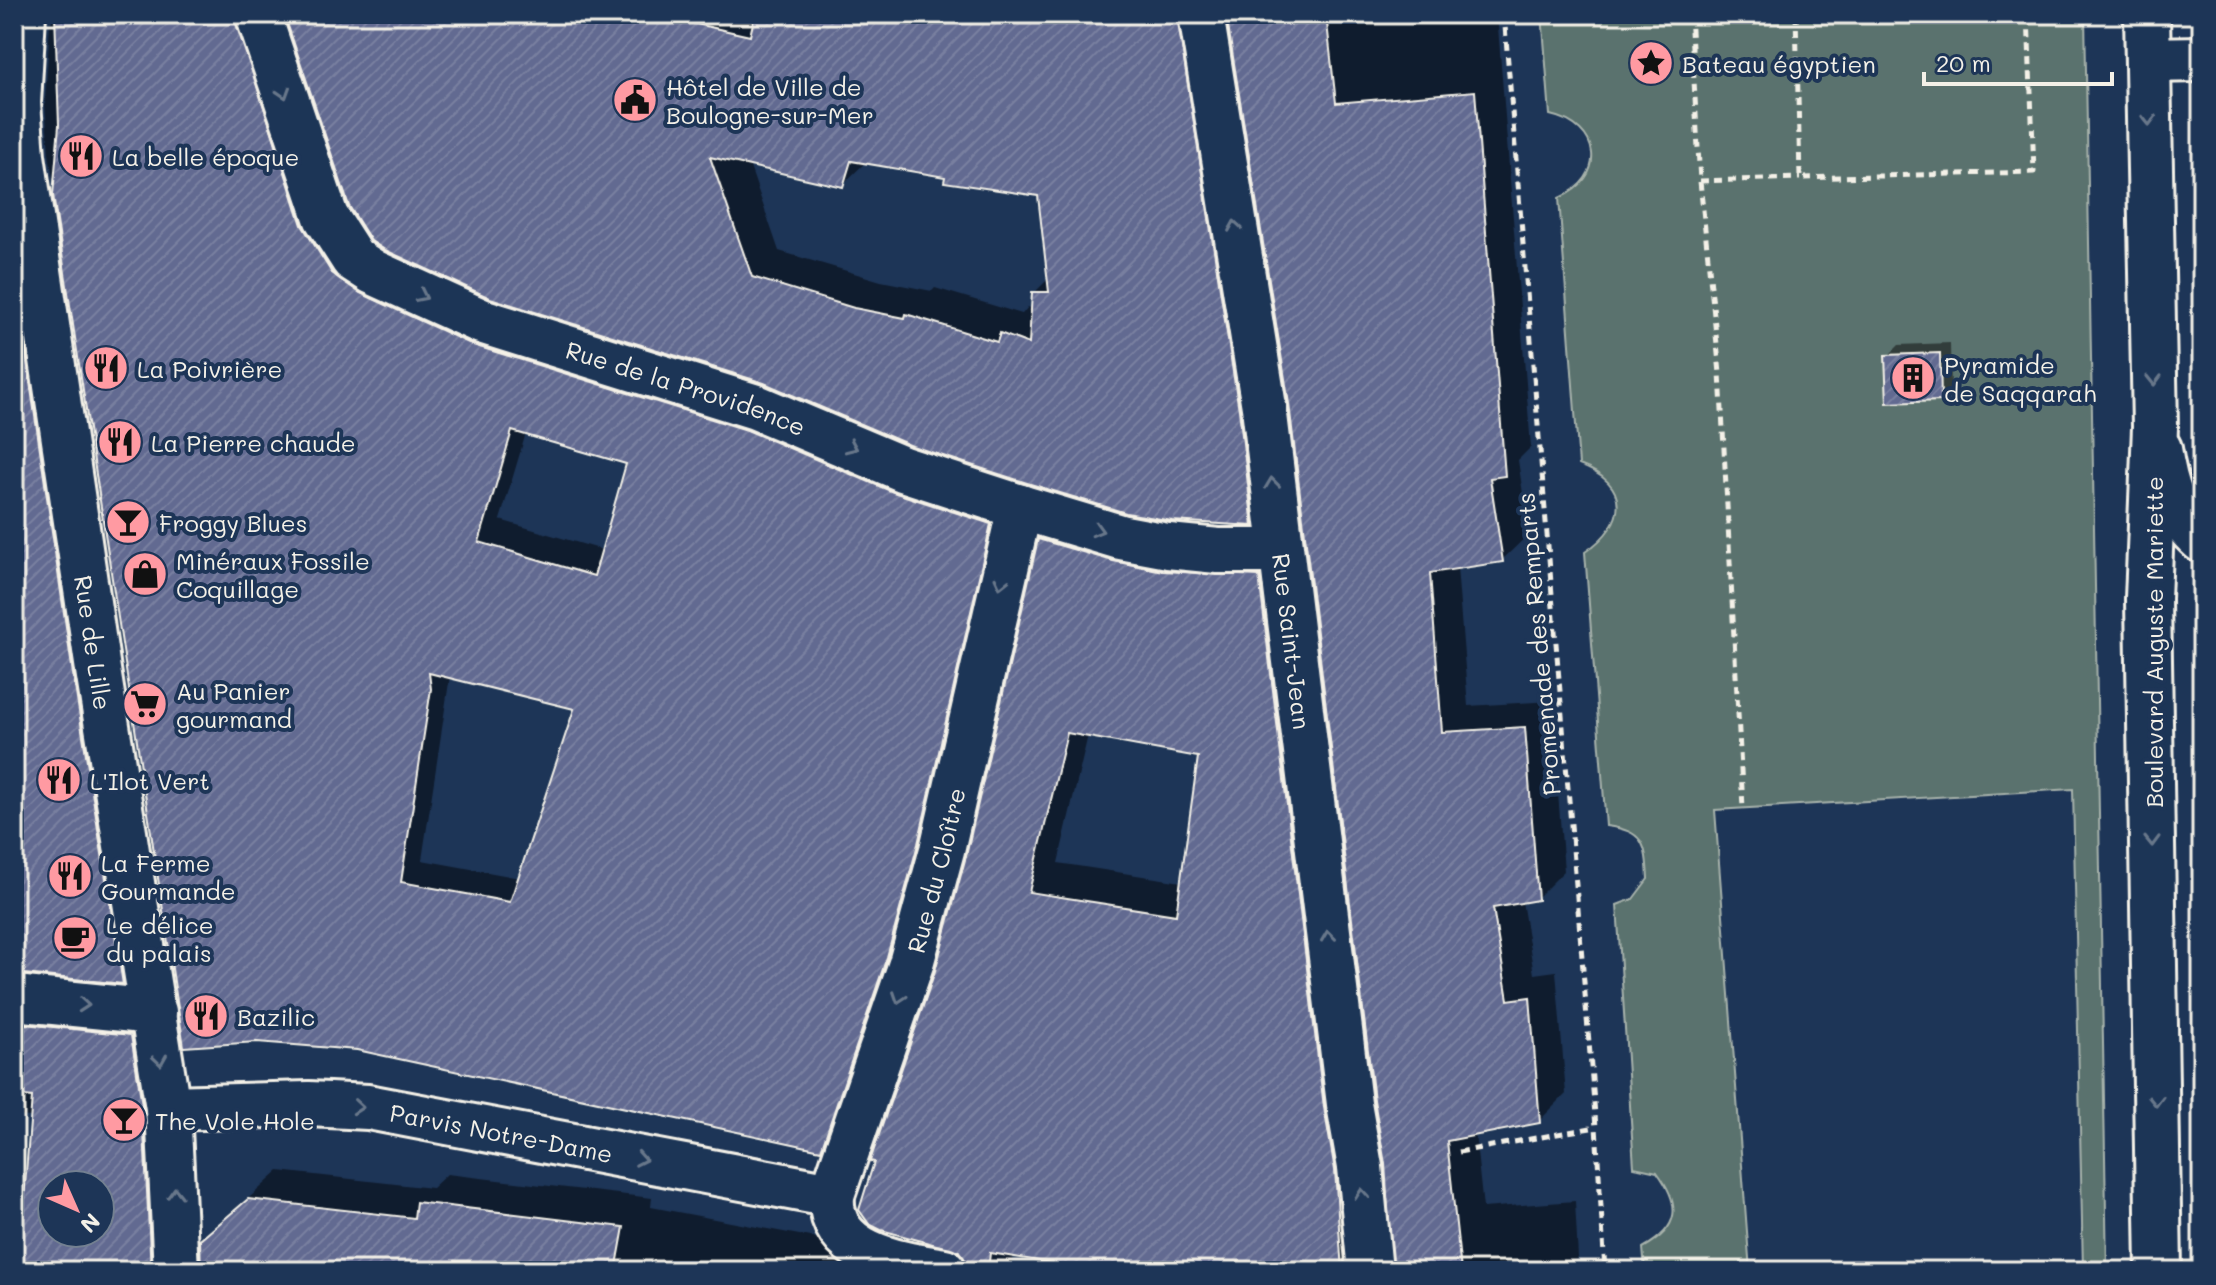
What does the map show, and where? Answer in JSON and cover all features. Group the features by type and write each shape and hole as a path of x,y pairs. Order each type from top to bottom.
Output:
{"street":[{"name":"Rue de Lille","path":"23,14 18,90 22,156 98,670 168,1108 176,1271"},
{"name":"Rue de la Providence","path":"258,14 326,217 353,259 373,272 481,321 774,413 903,469 1020,507 1120,537 1168,546 1218,551 1280,551"},
{"name":"Rue Saint-Jean","path":"1201,14 1264,407 1349,1104 1360,1167 1369,1261 1366,1271"},
{"name":"Boulevard Auguste Mariette","path":"2147,14 2155,427 2148,599 2159,1271"},
{"path":"2148,60 2202,59"},
{"path":"2155,427 2169,499 2190,530 2202,540"},
{"name":"Rue du Cloître","path":"835,1210 911,964 942,850 1020,507"},
{"path":"14,998 154,1012"},
{"name":"Parvis Notre-Dame","path":"168,1108 309,1104 368,1107 835,1210"},
{"path":"835,1210 846,1238 885,1260 944,1271"}],"path":[{"name":"Promenade des Remparts","path":"1504,14 1596,1127 1605,1271"},
{"path":"1690,14 1700,181 1720,373 1743,808"},
{"path":"1796,14 1800,178"},
{"path":"1700,181 2034,172 2028,14"},
{"path":"1459,1152 1596,1127"}],"green space":[{"path":"1542,14 2085,14 2107,1271 2083,1271 2073,789 1715,810 1750,1271 1645,1271 1643,1248 1665,1232 1673,1214 1673,1205 1657,1172 1634,1167 1617,905 1633,899 1648,879 1647,867 1644,848 1635,835 1606,826 1585,552 1610,529 1618,504 1608,482 1579,465 1559,198 1575,189 1585,178 1591,166 1592,153 1580,130 1550,115"}],"building":[{"path":"55,14 234,14 302,225 332,273 360,293 473,345 747,430 893,492 991,524 918,844 887,957 821,1150 357,1050 257,1042 184,1047 53,195 59,125","holes":["512,431 626,464 594,576 479,542","429,673 574,709 510,902 401,882 431,689"]},
{"path":"284,14 652,14 750,36 755,14 1177,14 1239,410 1253,526 1172,521 1126,513 912,446 764,383 490,298 371,241 349,206","holes":["710,157 843,187 851,161 945,177 944,182 1038,196 1049,292 1032,292 1029,344 1000,333 997,342 906,314 905,318 854,308 752,277"]},
{"path":"1226,14 1326,14 1336,103 1475,91 1505,476 1490,478 1503,562 1430,573 1442,732 1525,727 1538,900 1493,908 1508,1000 1530,997 1540,1123 1447,1141 1461,1271 1392,1271 1385,1164 1374,1100 1289,404"},
{"path":"14,273 73,674 123,984 14,973"},
{"name":"Pyramide de Saqqarah","path":"1940,353 1941,401 1887,403 1885,355"},
{"path":"1038,539 1113,561 1163,571 1259,576 1324,1107 1335,1170 1342,1271 1100,1271 990,1253 988,1271 968,1271 959,1251 869,1224 859,1210 874,1162 870,1161 935,971 966,856","holes":["1067,733 1198,757 1176,915 1029,892"]},
{"path":"14,1023 131,1035 143,1111 151,1271 14,1271 14,1222 22,1223 32,1097 14,1095"},
{"path":"248,1199 414,1218 416,1202 624,1227 616,1271 201,1271 200,1240"}],"place":[{"name":"Bateau égyptien","path":"1651,63"},
{"name":"Hôtel de Ville de Boulogne-sur-Mer","path":"635,100"},
{"name":"La belle époque","path":"81,156"},
{"name":"La Poivrière","path":"106,368"},
{"name":"Pyramide de Saqqarah","path":"1913,378"},
{"name":"La Pierre chaude","path":"120,442"},
{"name":"Froggy Blues","path":"128,522"},
{"name":"Minéraux Fossile Coquillage","path":"145,574"},
{"name":"Au Panier gourmand","path":"145,704"},
{"name":"L'Ilot Vert","path":"59,780"},
{"name":"La Ferme Gourmande","path":"70,876"},
{"name":"Le délice du palais","path":"75,938"},
{"name":"Bazilic","path":"206,1016"},
{"name":"The Vole Hole","path":"124,1120"}]}
